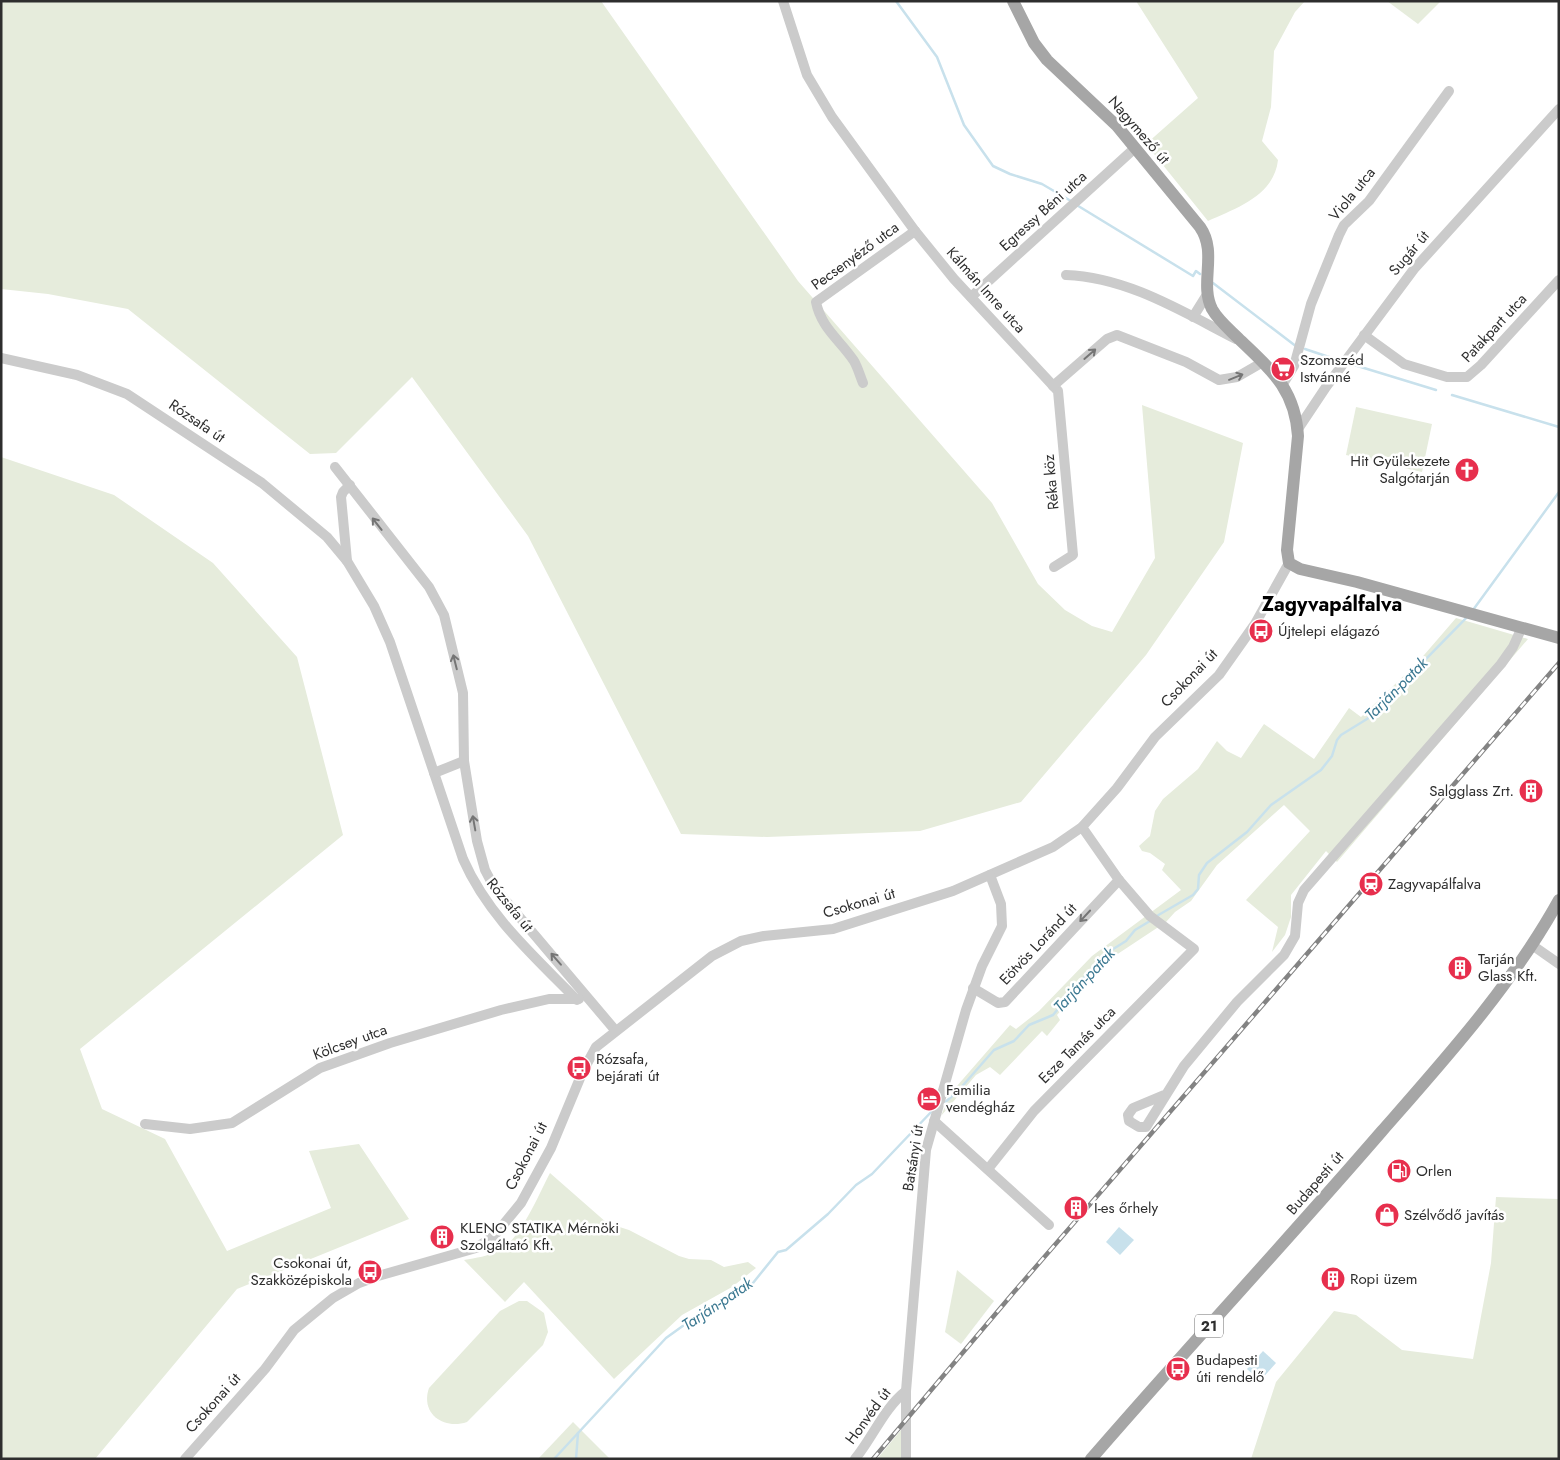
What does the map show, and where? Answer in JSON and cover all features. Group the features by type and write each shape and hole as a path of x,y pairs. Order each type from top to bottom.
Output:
{"main road":[{"name":"Nagymező út","path":"1013,1 1034,43 1047,60 1117,126 1205,235 1209,252 1208,293 1216,314 1283,384 1294,407 1298,429 1286,550 1289,563"},
{"path":"1289,563 1300,569 1454,608 1559,638"},
{"name":"Budapesti út","path":"1091,1459 1411,1098 1497,993 1554,915 1559,900"}],"street":[{"name":"Kálmán Imre utca","path":"783,1 807,76 816,94 915,231 971,297 1053,386"},
{"name":"Viola utca","path":"1283,384 1294,366 1311,304 1344,225 1369,201 1449,91"},
{"name":"Sugár út","path":"1298,429 1339,369 1414,269 1559,110"},
{"name":"Egressy Béni utca","path":"971,297 1135,148"},
{"name":"Pecsenyéző utca","path":"864,383 854,361 829,332 818,311 816,302 915,231"},
{"name":"Nagymező út","path":"1066,275 1112,283 1157,300 1243,343"},
{"name":"Patakpart utca","path":"1364,335 1410,367 1446,377 1464,378 1472,374 1481,365 1559,280"},
{"path":"1193,317 1208,293"},
{"path":"1053,386 1107,339 1117,335 1186,362 1220,380 1237,377 1263,362"},
{"name":"Rózsafa út","path":"1,358 77,375 127,394 262,483 318,528 347,561 374,606 390,642 463,860 482,897 501,922 577,1000"},
{"name":"Réka köz","path":"1053,386 1058,391 1073,555 1054,567"},
{"name":"Rózsafa út","path":"335,467 438,601 444,615 463,694 464,761 485,870 494,887 615,1030"},
{"name":"Rózsafa út","path":"347,561 341,497 350,485"},
{"name":"Csokonai út","path":"185,1459 265,1369 294,1330 333,1298 359,1283 378,1276 476,1248 494,1236 521,1203 551,1148 583,1071 596,1047 615,1030 712,956 730,945 764,936 824,931 846,926 953,891 1053,847 1082,827 1117,788 1155,737 1219,675 1255,624 1289,563"},
{"path":"1164,1096 1184,1066 1236,1002 1284,955 1295,936 1300,896 1501,664 1513,648 1522,627"},
{"path":"434,773 464,761"},
{"path":"1082,827 1119,880"},
{"name":"Batsányi út","path":"906,1459 906,1391 926,1150 973,988 1002,926 1001,904 990,876"},
{"name":"Esze Tamás utca","path":"988,1169 1034,1110 1194,949 1152,919 1119,880"},
{"name":"Eötvös Loránd út","path":"973,988 998,1003 1005,1002 1119,880"},
{"path":"1532,945 1559,964"},
{"path":"577,1000 588,996"},
{"name":"Kölcsey utca","path":"145,1124 190,1129 232,1123 320,1068 390,1043 501,1010 549,999 577,1000"},
{"path":"935,1116 988,1169 1049,1225"},
{"name":"Honvéd út","path":"855,1459 891,1405 906,1391"}],"green space":[{"path":"1,1 601,1 798,281 992,503 1038,584 1065,610 1092,626 1112,632 1155,558 1142,405 1243,443 1224,542 1146,655 1021,802 920,831 767,837 681,834 528,536 412,377 336,453 310,454 128,309 48,294 1,289"},
{"path":"1136,1 1305,1 1295,12 1274,51 1271,107 1262,141 1278,160 1275,172 1269,183 1252,199 1208,221 1146,144 1198,98"},
{"path":"1387,1 1441,1 1418,24"},
{"path":"1356,407 1432,424 1422,472 1346,455"},
{"path":"1,457 114,495 213,563 297,657 343,835 80,1049 102,1109 165,1139 227,1251 331,1208 309,1151 359,1144 409,1219 237,1289 95,1459 1,1459"},
{"path":"1456,618 1528,639 1337,862 1326,851 1291,895 1291,917 1285,935 1272,952 1278,927 1246,900 1310,831 1284,805 1217,865 1191,901 1175,912 1166,922 1101,965 1057,1015 1060,1020 1047,1036 1042,1031 1000,1075 990,1067 976,1075 941,1116 950,1094 1010,1025 1016,1029 1039,1011 1092,956 1181,890 1162,870 1165,864 1150,853 1142,851 1139,846 1150,836 1155,811 1163,799 1198,769 1217,741 1227,751 1241,758 1264,724 1314,759 1349,708 1361,717 1418,662"},
{"path":"550,1173 607,1223 629,1230 679,1256 689,1259 711,1260 724,1267 748,1262 756,1268 732,1287 682,1315 614,1379 524,1282 505,1302 464,1260 491,1254 507,1245 528,1216"},
{"path":"1496,1197 1559,1199 1559,1459 1251,1459 1276,1382 1334,1311 1356,1315 1402,1350 1473,1359 1491,1263"},
{"path":"957,1270 994,1301 961,1344 945,1332"},
{"path":"519,1301 527,1301 544,1313 548,1332 543,1345 467,1422 450,1424 436,1418 428,1405 429,1388 500,1311"},
{"path":"573,1422 610,1459 538,1459"},
{"path":"901,1430 902,1459 877,1459"}],"water":[{"path":"1119,1227 1134,1240 1120,1255 1106,1242"},
{"path":"1263,1351 1276,1363 1260,1381 1247,1369"}],"waterway":[{"path":"896,1 937,57 964,125 993,166 1010,174 1042,184 1071,201"},
{"path":"1075,204 1193,276 1196,271 1200,274"},
{"path":"1213,283 1297,347"},
{"path":"1305,349 1338,360"},
{"path":"1351,364 1436,390"},
{"path":"1452,395 1559,427"},
{"name":"Tarján-patak","path":"1473,610 1559,492"},
{"name":"Tarján-patak","path":"1155,917 1193,895 1198,889 1199,875 1207,863 1247,832 1271,805 1321,770 1332,756 1337,740 1341,735 1367,719 1466,618"},
{"name":"Tarján-patak","path":"943,1104 958,1091 994,1050 1014,1041 1029,1025 1053,1015 1102,956 1126,941 1135,930 1150,921"},
{"name":"Tarján-patak","path":"554,1459 666,1338 705,1310 753,1283 778,1252 786,1250 828,1214 856,1185 872,1174 934,1109"},
{"path":"576,1459 578,1433"}],"railway":[{"path":"873,1459 1014,1292 1559,663"}],"place":[{"name":"Szomszéd Istvánné","path":"1283,369"},
{"name":"Hit Gyülekezete Salgótarján","path":"1467,470"},
{"name":"Újtelepi elágazó","path":"1261,631"},
{"name":"Salgglass Zrt.","path":"1531,791"},
{"name":"Zagyvapálfalva","path":"1371,884"},
{"name":"Tarján Glass Kft.","path":"1460,968"},
{"name":"Rózsafa, bejárati út","path":"579,1068"},
{"name":"Familia vendégház","path":"929,1099"},
{"name":"Orlen","path":"1399,1171"},
{"name":"I-es őrhely","path":"1076,1208"},
{"name":"Szélvődő javítás","path":"1387,1215"},
{"name":"KLENO STATIKA Mérnöki Szolgáltató Kft.","path":"442,1237"},
{"name":"Csokonai út, Szakközépiskola","path":"370,1272"},
{"name":"Ropi üzem","path":"1333,1279"},
{"name":"Budapesti úti rendelő","path":"1178,1369"}],"district":[{"name":"Zagyvapálfalva","path":"1332,604"}]}
